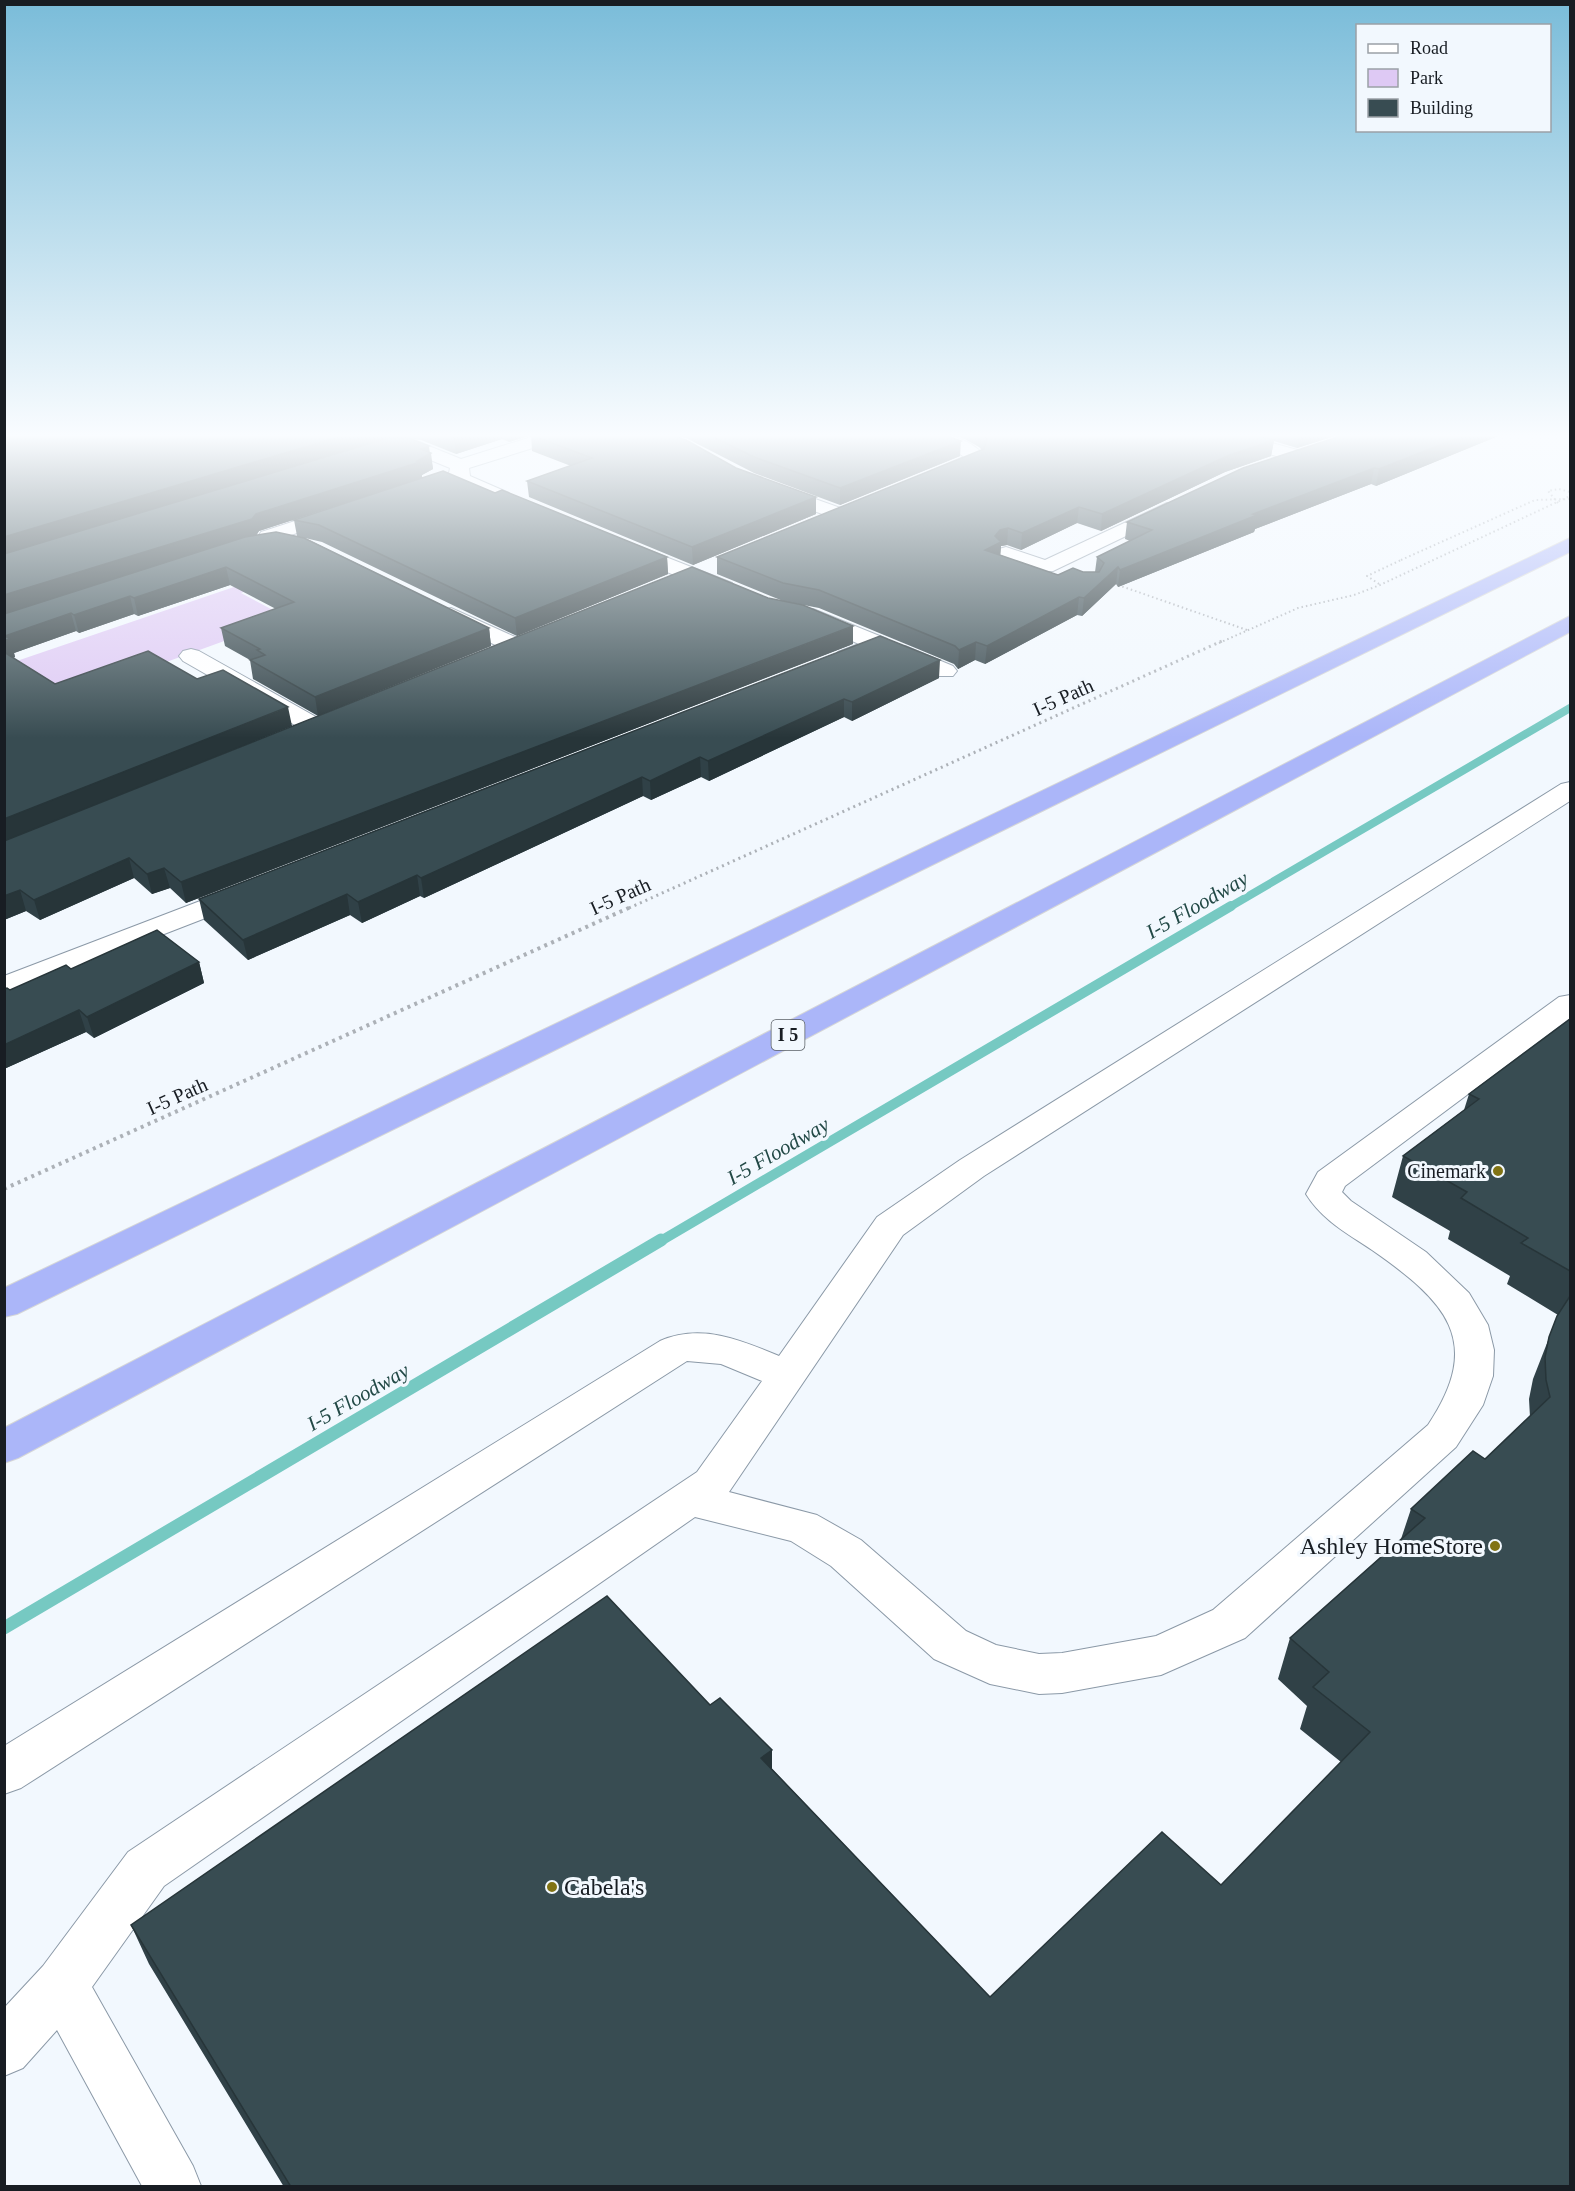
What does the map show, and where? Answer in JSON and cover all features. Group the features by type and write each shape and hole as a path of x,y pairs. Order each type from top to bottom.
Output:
{"highway":[{"path":"4,1304 1570,544"},
{"name":"I 5","path":"4,1447 1570,623"}],"street":[{"path":"272,534 255,544 306,545"},
{"path":"1050,565 1113,534"},
{"path":"607,540 746,597"},
{"path":"1006,552 1050,565 1079,578"},
{"path":"660,588 725,562"},
{"path":"431,605 516,646"},
{"path":"790,612 810,615 945,671"},
{"path":"483,659 538,637"},
{"path":"820,667 879,644"},
{"path":"191,656 316,727"},
{"path":"284,740 338,718"},
{"path":"4,2049 62,1985 147,1869 712,1484 890,1226 992,1155 1570,790"},
{"path":"4,987 259,887"},
{"path":"689,1499 802,1527 846,1553 950,1645 990,1664 1015,1670 1062,1673 1161,1655 1228,1624 1442,1436 1460,1413 1472,1381 1475,1338 1467,1318 1447,1291 1422,1268 1384,1240 1338,1213 1324,1194 1330,1180 1570,1004"},
{"path":"4,1772 655,1361 683,1347 708,1347 731,1352 787,1375"},
{"path":"62,1985 173,2187"}],"path":[{"path":"1380,585 1368,579 1367,576 1459,534"},
{"name":"I-5 Path","path":"4,1189 1247,630 1298,608 1354,595 1380,585 1489,534"},
{"path":"1050,565 1247,630"}],"green space":[{"path":"313,560 322,564 241,593 288,618 78,694 5,665"}],"building":[{"path":"69,534 202,534 4,595 4,554"},
{"path":"286,534 304,538 489,628 315,697 250,660 265,655 257,650 260,649 221,628 294,602 226,567 134,598 130,596 74,615 71,613 5,636 10,639 4,640 4,614 245,537"},
{"path":"338,534 611,534 667,557 515,618"},
{"path":"660,534 724,534 692,547"},
{"path":"773,534 996,534 995,536 1001,542 985,550 1058,575 1073,568 1083,572 1099,572 1104,563 1097,557 1143,534 1209,534 1120,570 1118,567 1084,598 1079,597 987,646 976,642 959,650 955,646 819,590 783,583 717,557"},
{"path":"692,567 768,598 803,605 853,626 181,882 164,868 147,874 129,858 34,900 20,890 4,896 4,841"},
{"path":"880,636 940,660 852,702 844,699 708,761 700,757 650,781 642,777 421,878 417,875 358,902 347,894 243,940 199,899"},
{"path":"148,651 197,679 223,670 288,707 4,819 4,652 55,684"},
{"path":"157,930 199,962 87,1017 79,1010 4,1045 4,989 10,990 66,965 71,969"},
{"name":"Cinemark","path":"1570,1019 1570,1271 1521,1243 1528,1238 1461,1198 1467,1192 1403,1156 1479,1099 1469,1094"},
{"path":"1570,1296 1570,2187 291,2187 131,1925 607,1596 710,1705 720,1698 772,1750 761,1758 990,1997 1162,1832 1221,1885 1370,1732 1313,1687 1329,1672 1290,1638 1425,1518 1411,1509 1473,1451 1485,1459 1550,1397 1546,1380 1545,1357 1557,1316"}],"waterway":[{"name":"I-5 Floodway","path":"1228,908 1570,708"},
{"name":"I-5 Floodway","path":"659,1242 1231,906"},
{"name":"I-5 Floodway","path":"4,1628 661,1240"}],"place":[{"name":"Cinemark","path":"1498,1171"},
{"name":"Ashley HomeStore","path":"1495,1546"},
{"name":"Cabela's","path":"552,1887"}]}
